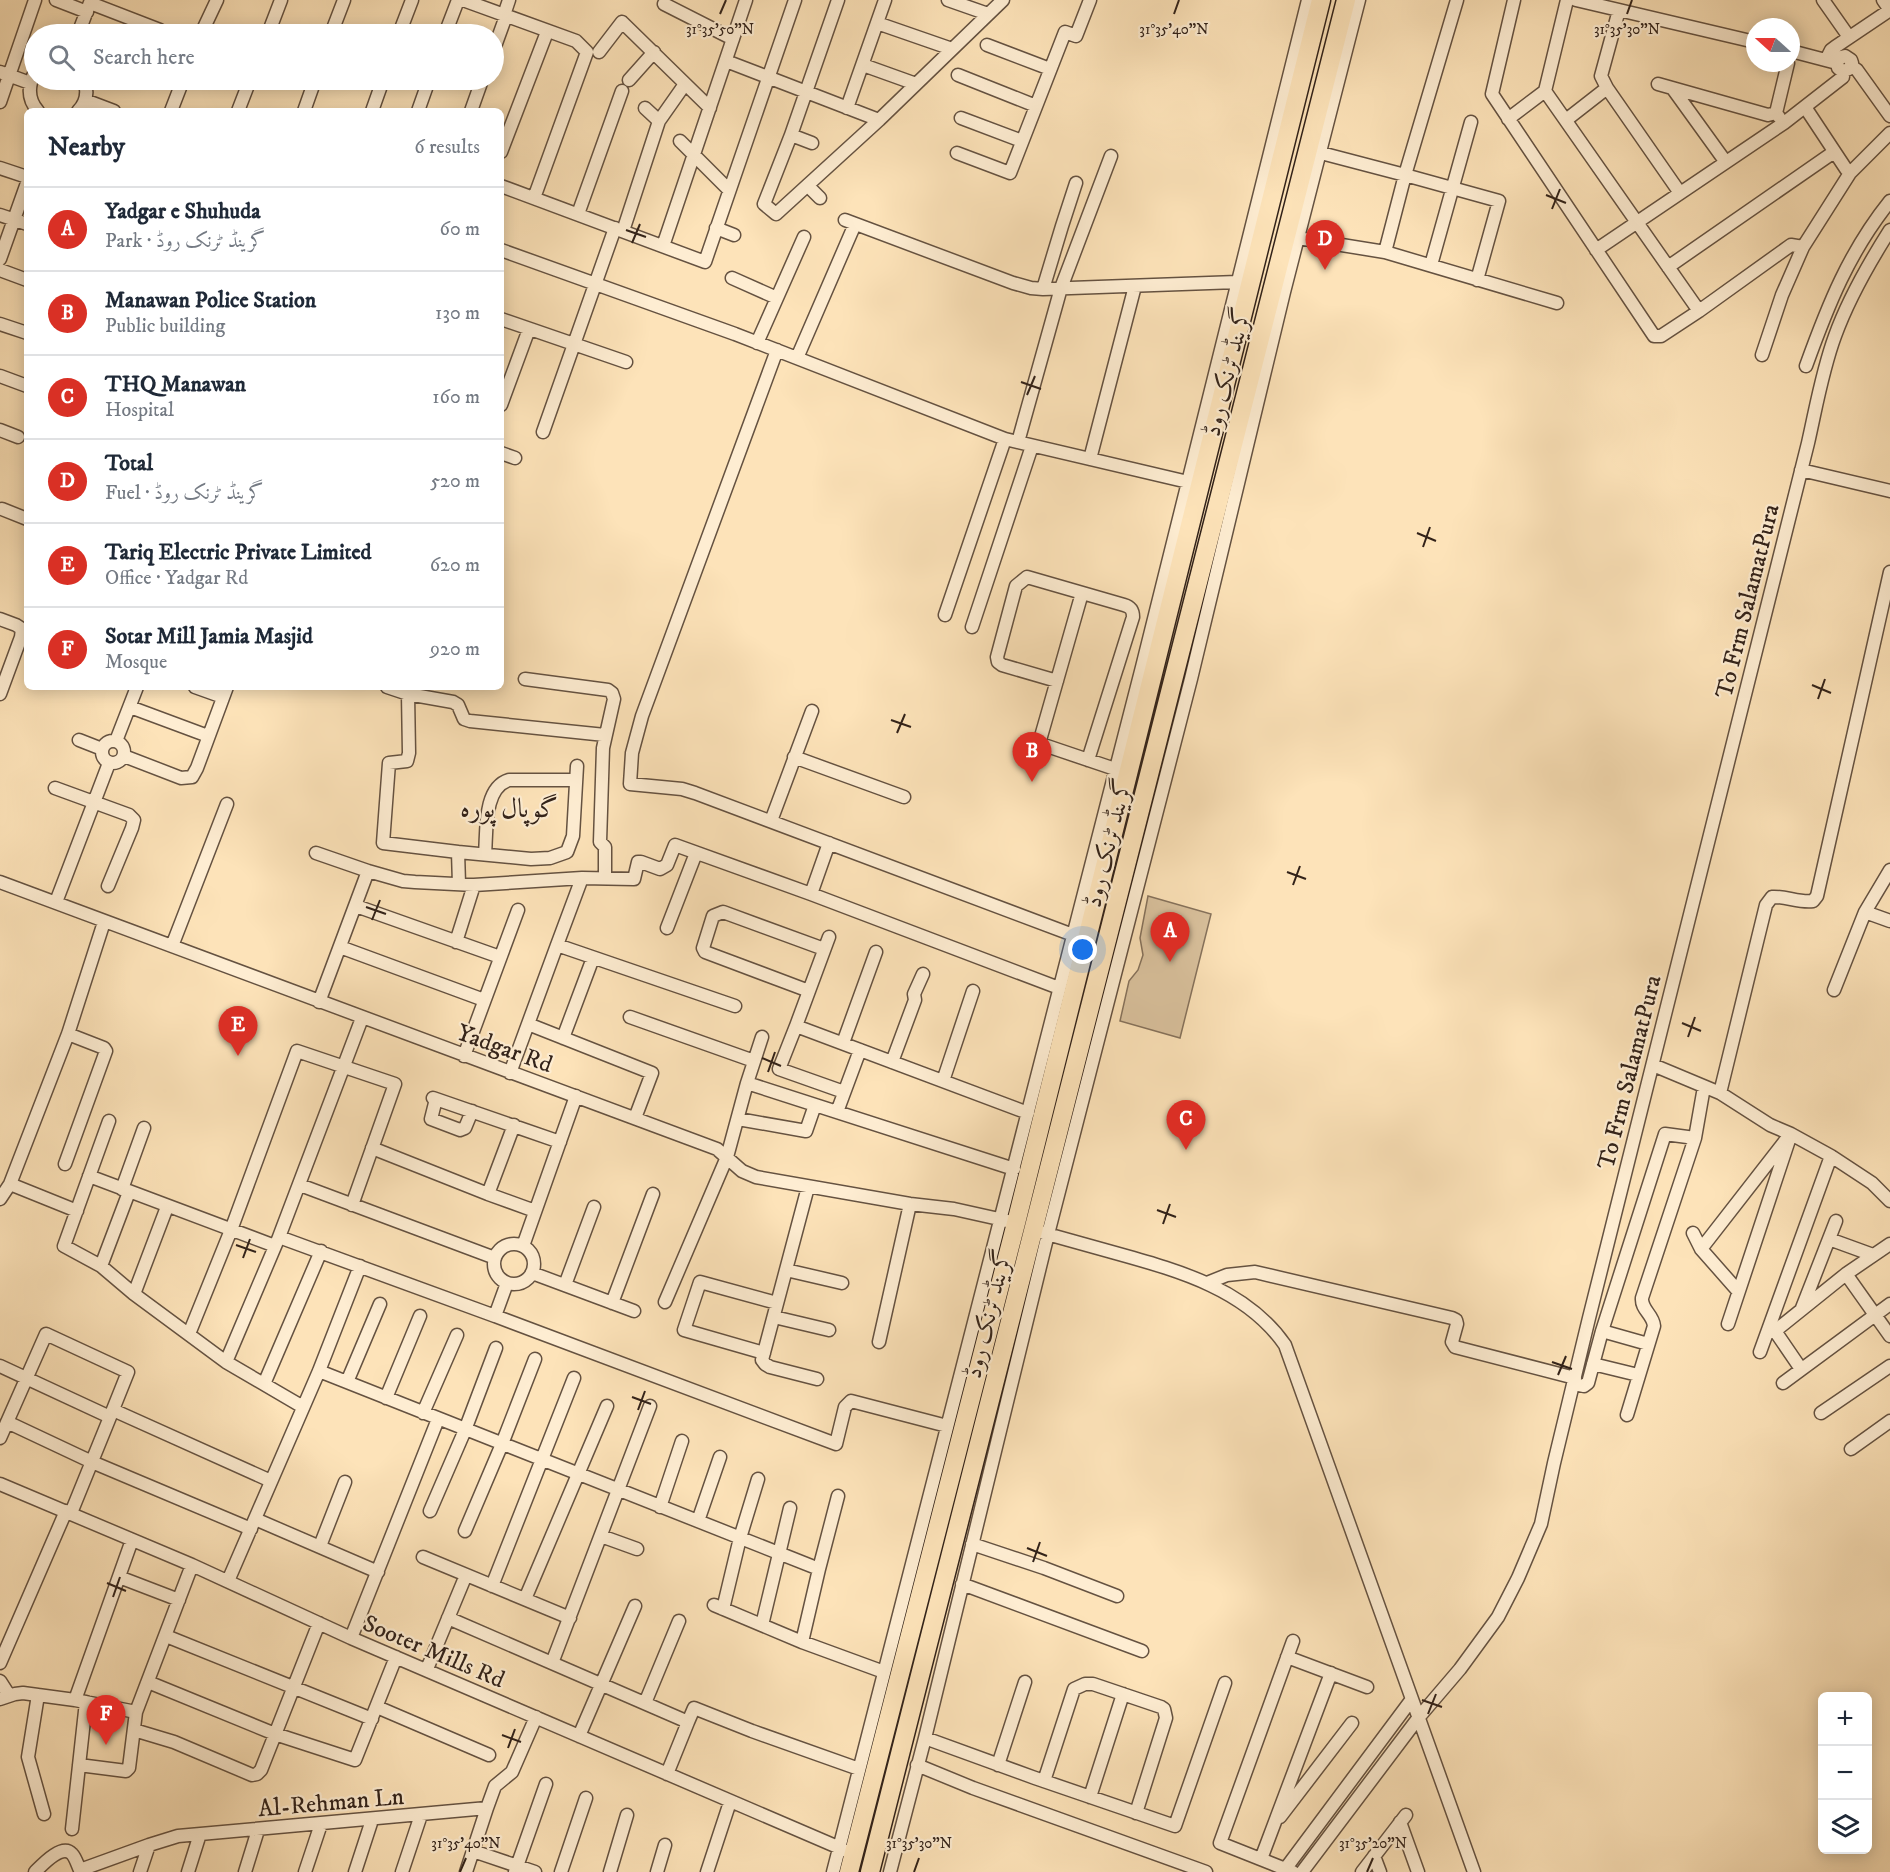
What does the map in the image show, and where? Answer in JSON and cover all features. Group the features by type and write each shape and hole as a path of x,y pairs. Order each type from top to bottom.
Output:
{"highway":[{"name":"گرینڈ ٹرنک روڈ","path":"849,1872 846,1851 1321,0"},
{"name":"گرینڈ ٹرنک روڈ","path":"870,1872 1041,1232 1064,1141 1106,950 1150,807 1293,242 1346,0"},
{"path":"1079,940 1106,950"}],"street":[{"path":"25,24 35,0"},
{"path":"56,0 89,5 143,24"},
{"path":"206,24 217,0"},
{"path":"272,24 282,0"},
{"path":"335,24 344,0"},
{"path":"403,24 412,0"},
{"path":"450,24 458,0"},
{"path":"463,0 507,8 547,32 576,41 586,52 534,198"},
{"path":"663,246 746,0"},
{"path":"504,187 705,262 795,0"},
{"path":"838,0 791,135 764,204 776,214 879,120 1003,0"},
{"path":"848,108 885,0"},
{"path":"948,0 988,14"},
{"path":"957,153 1010,173 1065,32 1076,36 1090,0"},
{"path":"833,1872 846,1851 859,1769 947,1426 1008,1221 1014,1169 1059,988 1079,940 1115,769 1308,0"},
{"path":"1359,0 1321,153 1293,242 1385,252 1557,303"},
{"path":"1385,252 1405,175 1457,0"},
{"path":"1514,0 1492,94 1654,336 1661,336 1699,311 1791,245 1796,244 1803,247"},
{"path":"1508,118 1545,91 1567,0"},
{"path":"1576,0 1746,40"},
{"path":"1823,0 1849,37"},
{"path":"1596,250 1725,161 1780,118 1805,107 1842,77 1831,50 1890,10 1883,0"},
{"path":"664,4 734,39"},
{"path":"82,24 89,5"},
{"path":"502,24 507,8"},
{"path":"1619,10 1601,76 1680,193"},
{"path":"599,52 622,22 710,108"},
{"path":"877,23 952,49"},
{"path":"0,102 5,74 24,27"},
{"path":"504,144 547,32"},
{"path":"987,45 1050,69"},
{"path":"629,80 654,52"},
{"path":"1800,54 1857,70 1890,116"},
{"path":"726,61 879,120"},
{"path":"862,65 916,84"},
{"path":"1780,118 1787,72"},
{"path":"5,74 24,78"},
{"path":"958,75 1036,106"},
{"path":"543,432 595,284 619,229 658,121 685,84"},
{"path":"1658,84 1780,118"},
{"path":"1566,120 1607,88"},
{"path":"1672,89 1725,161"},
{"path":"31,90 31,100 36,108"},
{"path":"80,108 85,100 87,90"},
{"path":"172,108 179,90"},
{"path":"239,108 246,90"},
{"path":"305,108 311,90"},
{"path":"373,108 379,90"},
{"path":"419,108 425,90"},
{"path":"472,108 478,90"},
{"path":"578,214 622,91"},
{"path":"1545,91 1699,311"},
{"path":"85,100 106,108"},
{"path":"1805,107 1850,173"},
{"path":"645,108 658,121"},
{"path":"961,118 1022,141"},
{"path":"1431,265 1471,122"},
{"path":"1762,355 1782,296 1803,247 1850,173 1890,134"},
{"path":"791,135 812,143"},
{"path":"680,141 729,190"},
{"path":"1668,267 1834,152"},
{"path":"1321,153 1499,201 1477,280"},
{"path":"1018,442 1061,288 1111,156"},
{"path":"0,168 24,176"},
{"path":"1043,289 1076,183"},
{"path":"808,186 820,198"},
{"path":"0,259 24,192"},
{"path":"1806,366 1839,281 1862,240 1890,201"},
{"path":"0,215 24,223"},
{"path":"797,358 850,222 1013,283 1043,289 1237,282"},
{"path":"716,228 734,235"},
{"name":"To Frm SalamatPura","path":"1302,1872 1498,1617 1541,1524 1554,1463 1826,365 1848,306 1890,230"},
{"path":"757,343 804,237"},
{"path":"504,251 777,350 1005,439 1188,482"},
{"path":"0,270 24,279"},
{"path":"732,278 777,298"},
{"path":"1090,459 1135,286"},
{"path":"504,320 626,362"},
{"path":"0,324 24,332"},
{"path":"504,397 529,329"},
{"path":"777,350 642,716 632,753 630,784 682,789 1079,940"},
{"path":"0,376 24,385"},
{"path":"0,430 18,436"},
{"path":"945,615 1005,439"},
{"path":"972,627 1032,446"},
{"path":"504,454 515,458"},
{"path":"1801,470 1890,491"},
{"path":"2,508 24,518"},
{"path":"1720,1094 1766,904 1772,897 1806,902 1813,901 1817,896 1890,572"},
{"path":"1057,681 998,662 997,657 1016,586 1025,578 1031,577 1128,606 1133,612 1088,760"},
{"path":"1082,592 1040,740 1041,744 1115,769"},
{"path":"0,619 22,629 0,694"},
{"path":"525,679 608,690 612,693 614,699 603,748 600,842 605,846 605,878"},
{"path":"116,741 136,690"},
{"path":"396,690 453,702 458,705 464,719 470,721 605,735"},
{"path":"123,756 180,778 192,777 225,692"},
{"path":"408,694 407,761 389,763 383,843 531,859 550,858 567,852 573,836 577,766"},
{"path":"129,707 208,736"},
{"path":"771,821 812,711"},
{"path":"80,740 102,749"},
{"path":"116,741 122,745 123,756 119,762 109,763 103,757 102,749 107,742 116,741"},
{"path":"794,756 904,797"},
{"path":"56,902 109,763"},
{"path":"485,854 488,810 495,789 502,782 509,780 576,780"},
{"path":"55,788 129,815 134,820 108,886"},
{"path":"172,946 227,804"},
{"path":"1064,1141 1150,807"},
{"path":"811,894 829,843"},
{"path":"316,854 403,881 474,885 582,878 634,879 638,862 660,869 667,866 675,845 1059,988"},
{"path":"458,852 459,884"},
{"path":"667,928 696,853"},
{"path":"1834,990 1865,912 1890,870"},
{"path":"319,1002 368,871"},
{"path":"510,1072 582,878"},
{"name":"Yadgar Rd","path":"0,882 717,1149 742,1171 756,1178 910,1204 954,1209 1008,1221"},
{"path":"456,942 474,885"},
{"path":"356,906 500,957"},
{"path":"464,1056 518,910"},
{"path":"808,991 705,952 703,948 713,916 718,912 723,912 824,950"},
{"path":"1865,912 1890,921"},
{"path":"0,1199 10,1184 68,1034 104,922"},
{"path":"829,937 779,1069 844,1092"},
{"path":"557,945 735,1006"},
{"path":"340,947 484,1000"},
{"path":"843,1043 876,952"},
{"path":"563,1038 593,958"},
{"path":"892,1062 922,974"},
{"path":"943,1081 973,991"},
{"path":"630,1017 754,1061"},
{"path":"226,1362 300,1185 362,1018"},
{"path":"528,1024 652,1073 635,1118"},
{"path":"796,1026 1028,1113"},
{"path":"65,1164 105,1051 104,1048 68,1034"},
{"path":"665,1302 727,1157 762,1037"},
{"path":"837,1112 860,1050"},
{"path":"189,1335 231,1230 297,1051 395,1084 352,1205"},
{"path":"1653,1065 1720,1094 1770,1125 1831,1156 1872,1183 1890,1201"},
{"path":"747,1083 1014,1169"},
{"path":"1627,1415 1653,1326 1653,1320 1643,1307 1642,1298 1695,1138 1704,1088"},
{"path":"523,1246 576,1096"},
{"path":"472,1111 465,1128 460,1130 431,1119 435,1099 472,1111 514,1125 560,1142"},
{"path":"738,1119 806,1131 815,1105"},
{"path":"109,1121 64,1246 101,1266 134,1294 226,1362 303,1407"},
{"path":"488,1194 514,1125"},
{"path":"101,1266 144,1128"},
{"path":"1207,1283 1227,1275 1255,1272 1452,1318 1457,1324 1452,1342 1455,1347 1586,1386 1665,1134 1695,1138"},
{"path":"1701,1250 1791,1134"},
{"path":"1728,1324 1737,1291 1791,1134"},
{"path":"372,1149 536,1211"},
{"path":"1760,1352 1831,1156"},
{"path":"89,1176 231,1230 321,1251 836,1444 845,1407 851,1401 947,1426"},
{"path":"10,1184 77,1211"},
{"path":"300,1185 495,1258"},
{"path":"808,1187 762,1360 770,1367 817,1379"},
{"path":"612,1303 653,1194"},
{"path":"879,1342 910,1204"},
{"path":"134,1294 167,1207"},
{"path":"565,1285 594,1207"},
{"path":"1802,1309 1836,1221"},
{"path":"890,1872 972,1544 1041,1232 1164,1267 1207,1283 1239,1300 1265,1322 1285,1345 1474,1872"},
{"path":"1692,1233 1701,1250 1737,1291"},
{"path":"1829,1239 1873,1255"},
{"path":"1801,1369 1775,1330 1846,1274 1890,1244"},
{"path":"523,1246 528,1249 534,1261 532,1273 524,1282 513,1285 507,1283 497,1276 495,1258 503,1247 523,1246"},
{"path":"264,1384 321,1251"},
{"path":"228,1581 319,1371 360,1266"},
{"path":"786,1270 842,1283"},
{"path":"532,1273 634,1311"},
{"path":"1846,1274 1890,1336"},
{"path":"764,1353 684,1330 700,1282 777,1303"},
{"path":"495,1316 507,1283"},
{"path":"347,1382 380,1304"},
{"path":"1783,1383 1890,1304"},
{"path":"386,1398 420,1316"},
{"path":"774,1317 828,1330"},
{"path":"1602,1331 1648,1344"},
{"path":"0,1438 46,1334 128,1372 92,1462 0,1663"},
{"path":"423,1413 457,1335"},
{"path":"430,1511 465,1430 496,1347"},
{"path":"465,1532 535,1359"},
{"path":"1593,1364 1638,1375"},
{"path":"0,1365 271,1481"},
{"path":"1821,1413 1890,1366"},
{"path":"319,1371 819,1569"},
{"path":"492,1586 574,1378"},
{"path":"525,1599 607,1406"},
{"path":"552,1663 650,1406"},
{"path":"351,1638 438,1419"},
{"path":"1851,1449 1890,1421"},
{"path":"7,1422 92,1462 253,1524 320,1546 378,1572"},
{"path":"660,1507 682,1441"},
{"path":"698,1521 720,1457"},
{"path":"758,1479 719,1607 802,1642 884,1672"},
{"path":"320,1546 345,1482"},
{"name":"Sooter Mills Rd","path":"0,1484 192,1565 351,1638 846,1851"},
{"path":"802,1642 838,1496"},
{"path":"762,1626 790,1508"},
{"path":"601,1536 637,1549"},
{"path":"72,1829 79,1765 81,1701 132,1540"},
{"path":"972,1544 1117,1596"},
{"path":"423,1557 570,1618"},
{"path":"79,1765 126,1771 129,1768 136,1712 192,1565"},
{"path":"427,1670 466,1575"},
{"path":"119,1577 179,1600"},
{"path":"962,1584 1142,1651"},
{"path":"579,1736 635,1605"},
{"path":"448,1618 688,1722"},
{"path":"645,1703 679,1621"},
{"path":"134,1730 174,1742 252,1774 258,1774 319,1623"},
{"path":"166,1636 293,1687 375,1713 489,1755"},
{"path":"1293,1641 1220,1843 1288,1871 1412,1699"},
{"path":"148,1682 275,1734 355,1760 396,1657"},
{"path":"1287,1657 1366,1687"},
{"path":"1261,1859 1331,1673"},
{"path":"0,1681 4,1697 23,1693 136,1712"},
{"path":"998,1765 1025,1682"},
{"path":"924,1738 1044,1782 1175,1826 1225,1683"},
{"path":"1044,1782 1074,1689 1085,1684 1093,1684 1123,1694 1161,1707 1166,1713 1136,1813"},
{"path":"1090,1797 1123,1694"},
{"path":"38,1695 28,1756 44,1814"},
{"path":"667,1774 694,1708 859,1769"},
{"path":"466,1872 495,1786 512,1772 536,1717"},
{"path":"1272,1827 1352,1723"},
{"path":"918,1765 973,1788 1206,1872"},
{"path":"516,1869 546,1784"},
{"path":"561,1872 586,1798"},
{"path":"706,1872 730,1802"},
{"name":"Al-Rehman Ln","path":"80,1871 178,1836 487,1808"},
{"path":"402,1872 421,1815"},
{"path":"610,1872 627,1815"},
{"path":"1362,1872 1403,1819 1418,1872"},
{"path":"354,1872 372,1820"},
{"path":"305,1872 321,1824"},
{"path":"245,1872 258,1830"},
{"path":"188,1872 200,1834"},
{"path":"140,1872 149,1845"},
{"path":"657,1872 665,1845"},
{"path":"35,1872 53,1856 63,1851 73,1854 80,1871"},
{"path":"473,1851 516,1869 535,1872"},
{"path":"1374,1856 1380,1872"}],"shaded area":[{"path":"1148,896 1211,914 1180,1038 1120,1021 1129,981 1138,970 1143,955 1140,938"}],"place":[{"name":"Total","path":"1325,270"},
{"name":"Manawan Police Station","path":"1032,782"},
{"name":"Yadgar e Shuhuda","path":"1170,962"},
{"name":"Tariq Electric Private Limited","path":"238,1056"},
{"name":"THQ Manawan","path":"1186,1150"},
{"name":"Sotar Mill Jamia Masjid","path":"106,1745"}],"district":[{"name":"گوپال پورہ","path":"509,808"}]}
